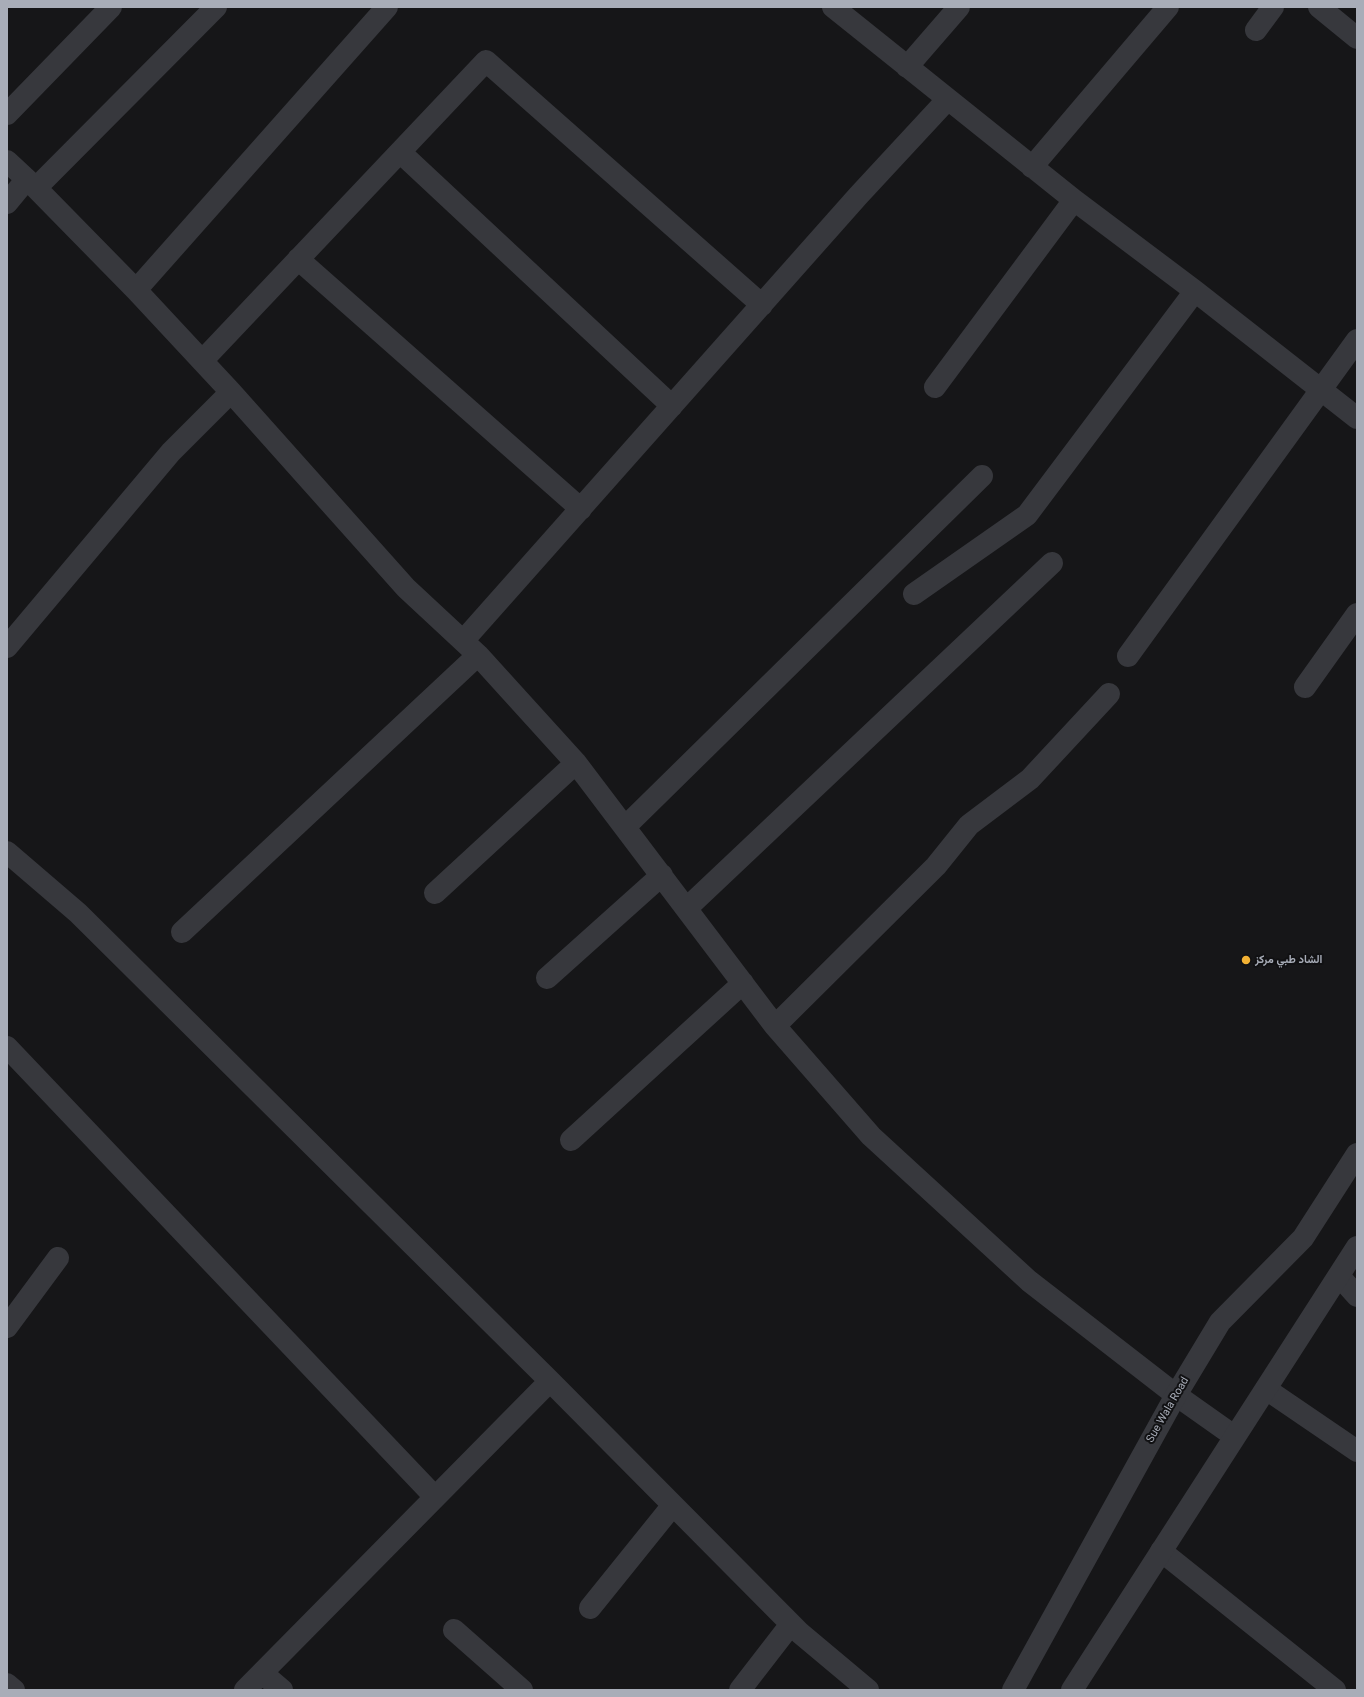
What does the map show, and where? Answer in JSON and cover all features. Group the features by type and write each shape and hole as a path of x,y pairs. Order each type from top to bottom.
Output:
{"street":[{"path":"7,114 111,7"},
{"path":"7,203 31,184 216,7"},
{"path":"136,290 387,7"},
{"path":"832,7 1074,200 1195,291 1357,418"},
{"path":"907,68 959,7"},
{"path":"1032,167 1168,7"},
{"path":"1256,30 1273,7"},
{"path":"1319,7 1357,38"},
{"path":"202,361 486,61 762,305"},
{"path":"182,932 471,648 581,509 947,100"},
{"path":"400,152 672,406"},
{"path":"7,161 136,290 231,392 406,588 471,648 576,763 775,1026 871,1136 1029,1281 1176,1395 1234,1436"},
{"path":"934,387 1074,200"},
{"path":"298,259 581,509"},
{"path":"914,594 1027,515 1195,291"},
{"path":"1128,656 1357,340"},
{"path":"7,648 171,452 231,392"},
{"path":"625,826 982,476"},
{"path":"687,908 1052,563"},
{"path":"1305,687 1357,614"},
{"path":"775,1026 936,866 969,825 1030,779 1109,694"},
{"path":"435,893 576,763"},
{"path":"7,852 78,913 550,1381 791,1624 868,1690"},
{"path":"547,978 662,875"},
{"path":"571,1140 743,983"},
{"path":"7,1047 435,1497"},
{"name":"Sue Wala Road","path":"1013,1690 1176,1395 1220,1322 1303,1238 1357,1154"},
{"path":"1072,1690 1357,1247"},
{"path":"7,1327 58,1258"},
{"path":"1339,1276 1357,1296"},
{"path":"245,1690 550,1381"},
{"path":"1266,1389 1357,1452"},
{"path":"590,1608 673,1505"},
{"path":"1160,1551 1335,1690"},
{"path":"740,1690 791,1624"},
{"path":"454,1630 522,1690"},
{"path":"262,1673 282,1690"},
{"path":"7,1684 14,1690"}],"place":[{"name":"الشاد طبي مرکز","path":"1246,960"}]}
